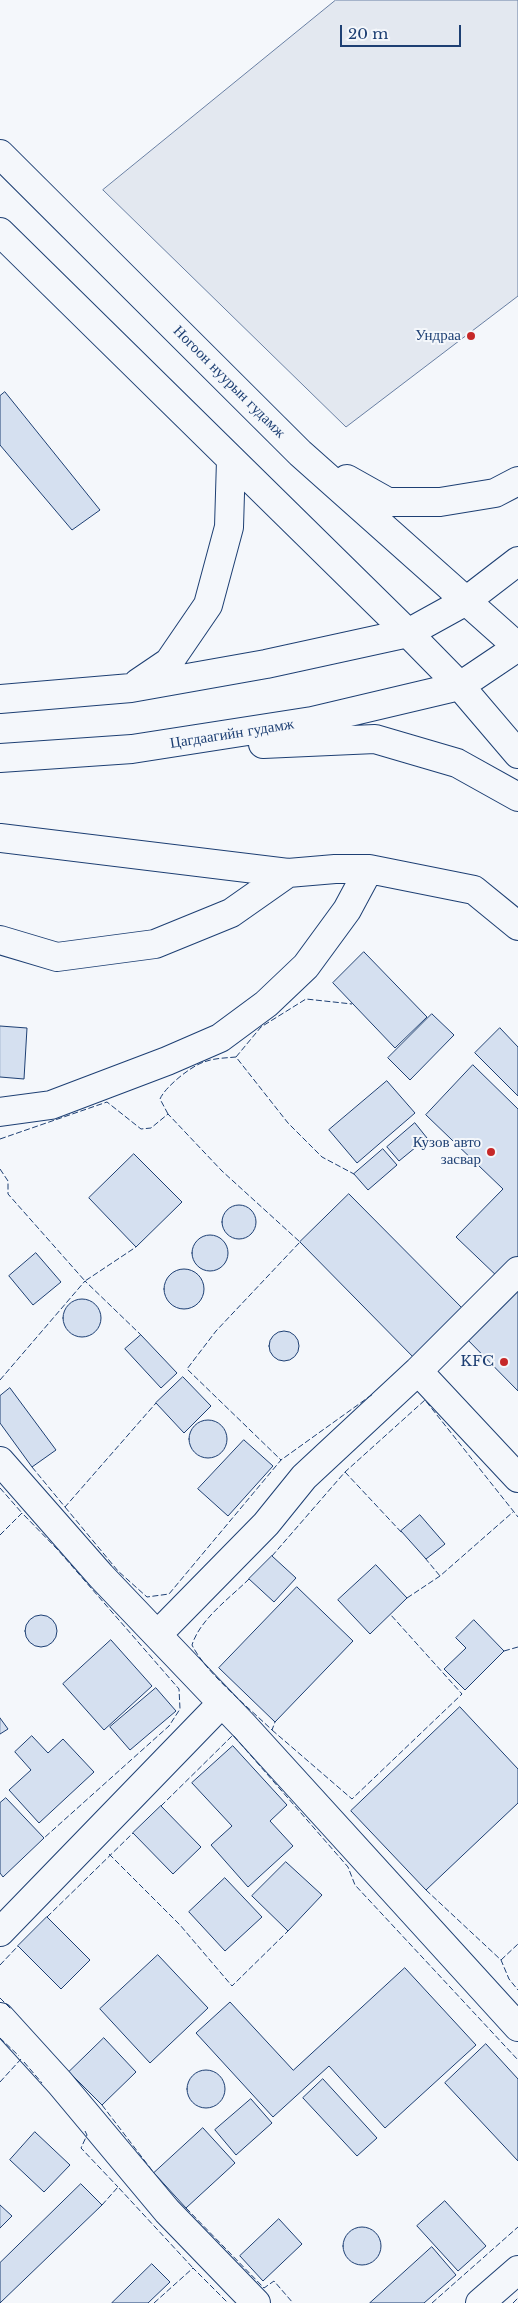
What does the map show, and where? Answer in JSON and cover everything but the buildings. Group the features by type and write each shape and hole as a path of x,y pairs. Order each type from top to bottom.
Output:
{"main road":[{"name":"Ногоон нуурын гудамж","path":"0,154 300,453 518,647"},
{"path":"0,232 408,633 460,686 518,754"},
{"path":"300,453 388,502 440,502 495,493 518,482"},
{"path":"130,688 169,662 208,605 229,527 231,460"},
{"path":"0,699 130,688 266,664 408,633 466,601 518,561"},
{"path":"460,686 518,647"},
{"name":"Цагдаагийн гудамж","path":"0,758 132,749 312,721 460,686"},
{"path":"132,749 375,739 457,763 518,797"},
{"path":"0,838 288,873 335,869 369,869 474,890 518,926"},
{"path":"0,1112 51,1105 220,1038 266,1004 306,966 347,910 369,869"},
{"path":"0,940 57,957 155,944 231,913 288,873"},
{"path":"158,1634 266,1524 304,1478 418,1371 518,1271"},
{"path":"418,1371 518,1478"},
{"path":"0,1461 101,1576 222,1703 518,2026"},
{"path":"0,1932 222,1703"},
{"path":"0,2017 55,2076 167,2211 256,2303"},
{"path":"480,2303 518,2270"}],"shaded area":[{"path":"336,0 518,0 518,296 346,427 103,190"}],"fence":[{"path":"236,1057 261,1027 306,999 352,1004"},
{"path":"168,1114 160,1099 167,1089 179,1078 204,1062 236,1057 288,1123 322,1157 354,1174"},
{"path":"0,1139 107,1102 141,1129 151,1128 168,1114 222,1171 300,1242 216,1331 187,1369 281,1460"},
{"path":"0,1169 8,1181 8,1194 85,1281 136,1247"},
{"path":"0,1380 85,1281 141,1335"},
{"path":"65,1507 118,1571 147,1597 169,1594 281,1460 373,1394"},
{"path":"272,1556 345,1472 425,1400 518,1517"},
{"path":"32,1467 65,1507 156,1403"},
{"path":"345,1472 403,1534"},
{"path":"0,1488 22,1513"},
{"path":"407,1598 440,1576 513,1512"},
{"path":"0,1535 22,1513 58,1550 179,1689 180,1709 169,1726 44,1838"},
{"path":"425,1558 440,1576"},
{"path":"249,1579 202,1626 192,1645 198,1656 217,1678 272,1730 275,1722"},
{"path":"272,1730 352,1799 462,1694 390,1614"},
{"path":"504,1651 518,1647"},
{"path":"161,1806 233,1735 348,1867 355,1885 518,2060"},
{"path":"47,1917 133,1833"},
{"path":"109,1854 180,1925 232,1986 288,1931"},
{"path":"426,1890 501,1960 509,1979 518,1990"},
{"path":"501,1960 518,1944"},
{"path":"0,1965 18,1946"},
{"path":"0,1998 11,2009"},
{"path":"0,2038 19,2056"},
{"path":"0,2082 21,2059"},
{"path":"24,2062 42,2083"},
{"path":"102,2105 154,2173"},
{"path":"85,2131 87,2135 81,2148 118,2187"},
{"path":"102,2205 118,2187 193,2268"},
{"path":"186,2208 264,2288 274,2281 293,2303"},
{"path":"432,2303 518,2227"},
{"path":"154,2303 193,2268 228,2303"},
{"path":"513,2303 518,2298"}],"place":[{"name":"Ундраа","path":"471,336"},
{"name":"Кузов авто засвар","path":"491,1152"},
{"name":"KFC","path":"504,1362"}]}
